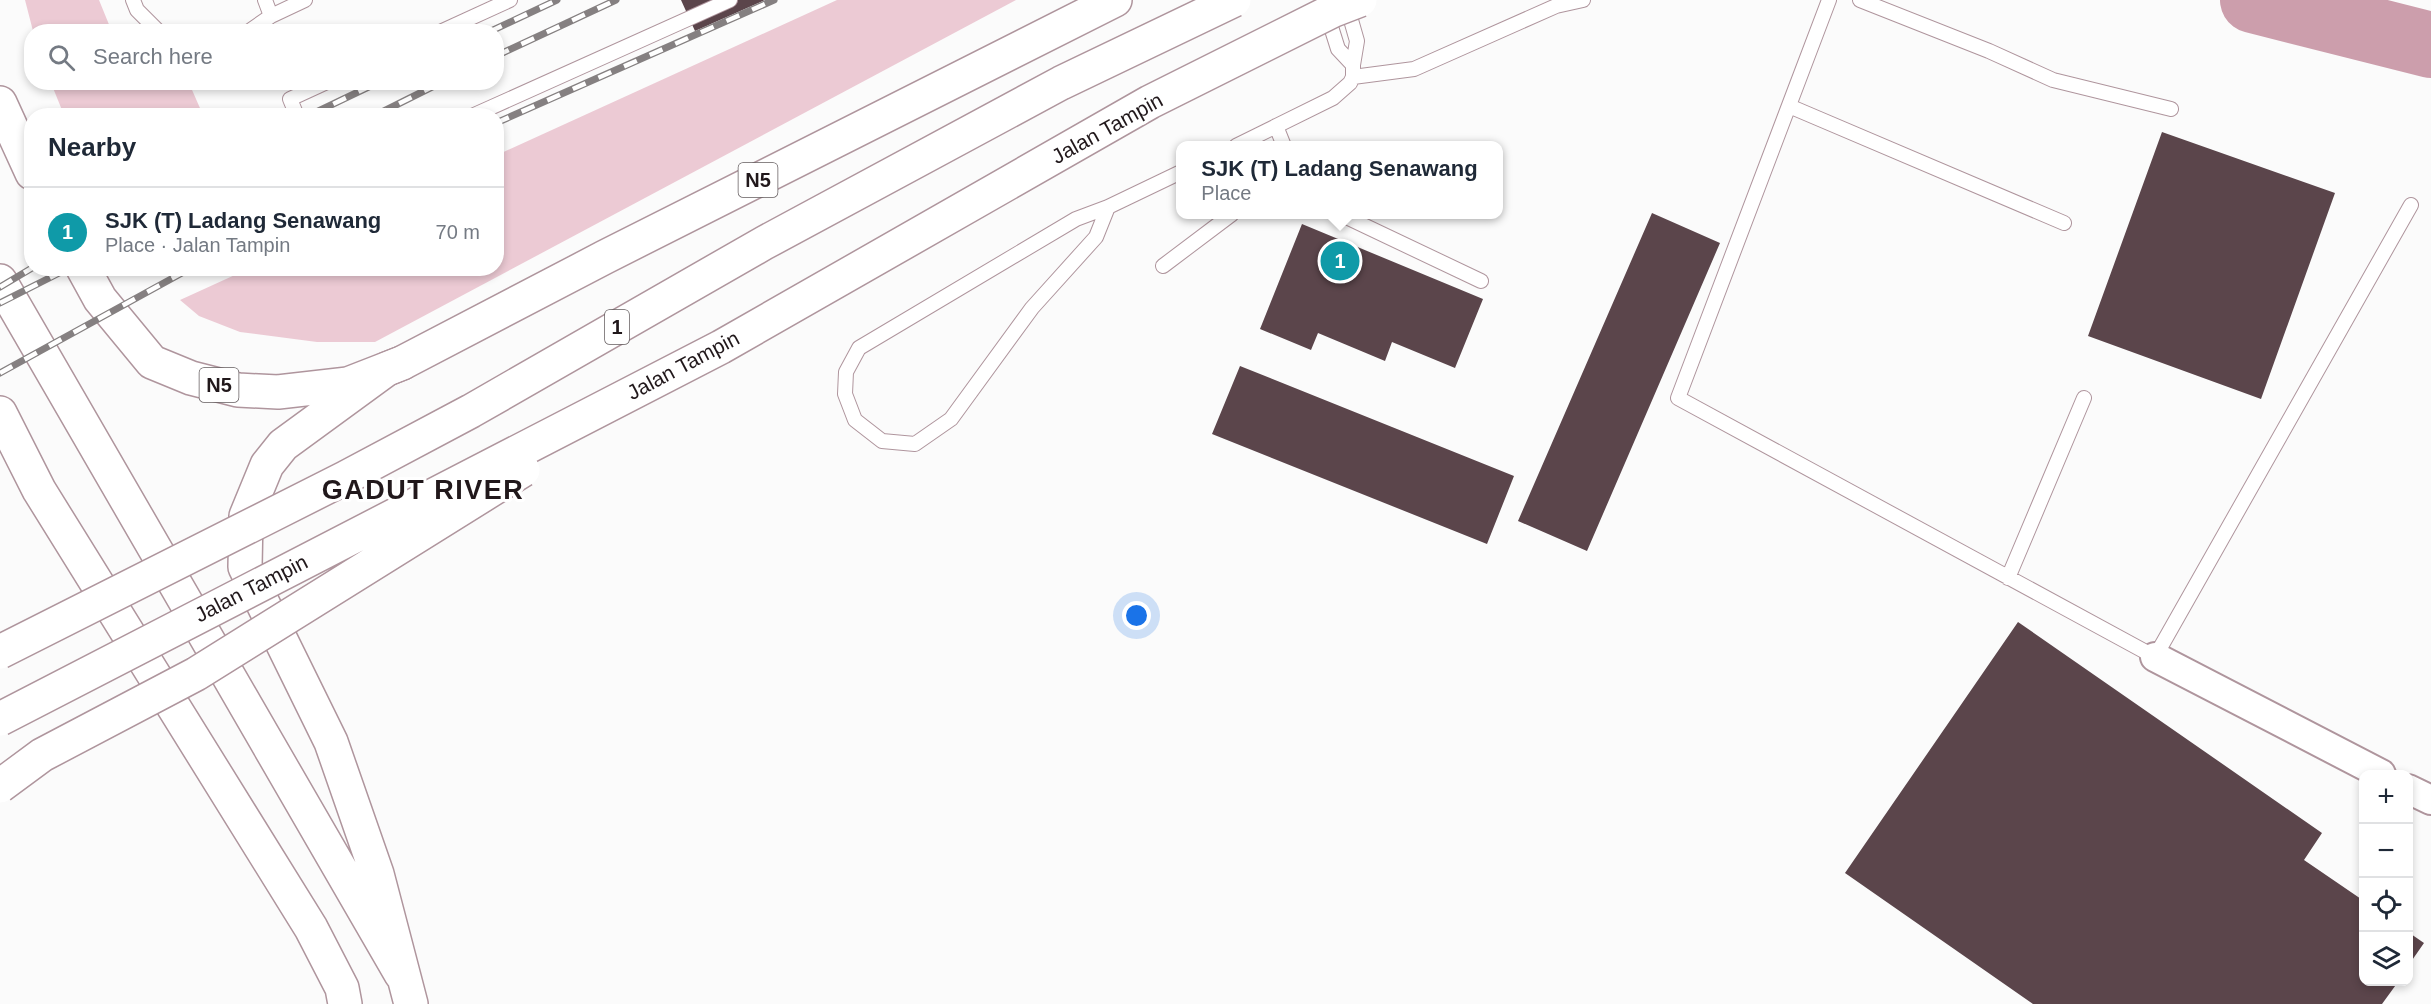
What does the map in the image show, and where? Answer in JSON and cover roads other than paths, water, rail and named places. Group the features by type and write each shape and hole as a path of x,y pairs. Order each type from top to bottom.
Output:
{"main road":[{"name":"N5","path":"87,276 100,299 152,362 191,378 238,390 278,392 348,384 402,363 605,257 1115,0"},
{"name":"1","path":"0,651 345,478 471,411 764,243 1061,83 1234,0"},
{"name":"Jalan Tampin","path":"0,718 721,346 1150,102 1334,10 1360,0"},
{"path":"0,103 24,156"},
{"path":"0,281 406,989"},
{"path":"0,786 42,755 196,674 721,346"},
{"path":"402,363 387,369 283,445 267,465 246,516 245,567 330,742 377,874 406,989"},
{"path":"0,413 39,490 311,928 342,988 345,1004"}],"street":[{"path":"2155,657 2373,770"},
{"path":"2413,791 2431,800"}],"lane":[{"path":"133,0 137,10 151,24"},
{"path":"265,0 271,16"},
{"path":"260,24 305,0"},
{"path":"458,24 510,0"},
{"path":"490,108 730,0"},
{"path":"1322,0 1338,49 1353,71"},
{"path":"1246,141 1333,98 1346,88 1353,71 1357,41 1345,0"},
{"path":"1353,71 1414,69 1556,6 1583,0"},
{"path":"1829,0 1677,398 2155,657 2411,205"},
{"path":"1860,0 1989,51 2053,80 2171,109"},
{"path":"294,108 290,99 310,90"},
{"path":"1789,105 2064,223"},
{"path":"1276,126 1282,141"},
{"path":"1108,207 1096,237 1032,308 951,419 915,444 882,441 855,420 845,394 846,372 859,348 1076,219 1108,207 1176,174"},
{"path":"1163,266 1226,219"},
{"path":"1351,219 1481,281"},
{"path":"2008,578 2084,398"}],"waterway":[{"path":"2253,0 2431,45"}],"railway":[{"path":"504,25 557,0"},
{"path":"504,52 616,0"},
{"path":"504,119 774,0"},
{"path":"325,108 362,90"},
{"path":"390,108 426,90"},
{"path":"0,287 24,273"},
{"path":"0,303 53,276"},
{"path":"0,373 176,276"}],"place":[{"name":"SJK (T) Ladang Senawang","path":"1340,261"}],"district":[{"name":"GADUT RIVER","path":"423,490"}]}
